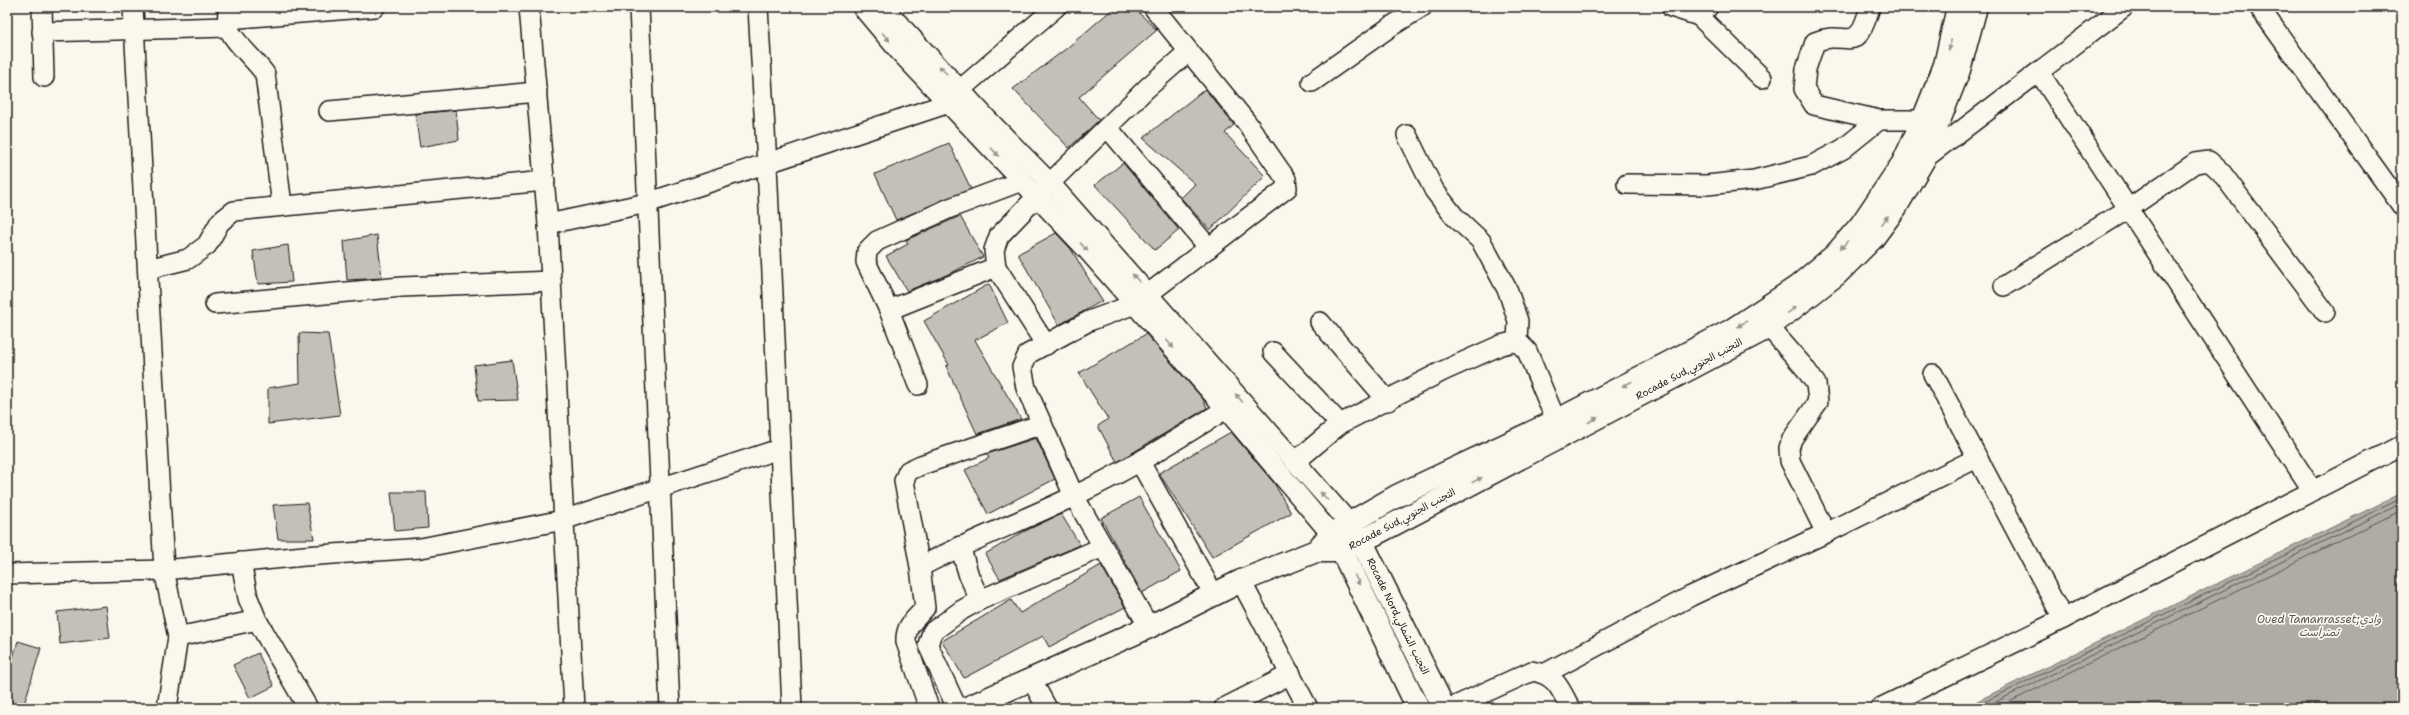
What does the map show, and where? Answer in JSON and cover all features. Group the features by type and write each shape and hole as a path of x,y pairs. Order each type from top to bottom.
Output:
{"main road":[{"name":"Rocade Sud,التجنب الجنوبي","path":"1560,428 1732,330 1797,287 1835,255 1862,225 1903,163 1923,120 1945,65 1958,7"},
{"name":"Rocade Sud,التجنب الجنوبي","path":"1241,581 1316,551 1356,533 1560,428 1769,327 1837,274 1873,238 1896,206 1924,159 1959,70 1976,7"},
{"name":"Rocade Nord,التجنب الشمالي","path":"1356,533 1444,708"},
{"path":"1337,542 1418,708"},
{"path":"966,708 1149,627 1241,581"}],"street":[{"path":"42,7 44,77"},
{"path":"133,7 133,29 148,269 164,570 178,638 167,708"},
{"path":"42,32 133,29 228,18 374,7"},
{"path":"529,7 548,224 574,708"},
{"path":"639,7 658,489 670,708"},
{"path":"758,7 767,164 792,708"},
{"path":"862,7 899,51 949,103 983,127 1050,182 1226,409 1337,542"},
{"path":"883,7 961,89 983,127 1022,181 1142,299 1295,462 1356,533"},
{"path":"961,89 1056,7"},
{"path":"1149,627 1074,496 1026,388 1022,367 1028,354 1089,322 1142,299 1287,188 1286,179 1247,123 1153,7"},
{"path":"1312,82 1390,27 1422,7"},
{"path":"1671,7 1704,11 1762,78"},
{"path":"1870,7 1861,33 1855,38 1820,40 1814,42 1806,69 1804,89 1814,105 1879,120 1923,120"},
{"path":"1889,186 2124,7"},
{"path":"2259,7 2402,206"},
{"path":"228,18 236,40 257,61 265,74 282,205"},
{"path":"1046,345 996,267 994,250 999,236 1016,216 1037,197 1050,182 1108,128 1147,88 1188,52"},
{"path":"2039,72 2313,491"},
{"path":"329,111 536,92"},
{"path":"548,224 646,203 949,103"},
{"path":"1627,184 1706,185 1754,180 1811,166 1843,149 1879,120"},
{"path":"1108,128 1209,248"},
{"path":"1407,135 1434,190 1454,216 1481,241 1508,291 1518,321 1517,341 1527,351 1560,428"},
{"path":"2004,286 2128,209 2195,163 2209,161 2221,172 2325,312"},
{"path":"918,385 890,310 866,262 867,251 877,241 950,208 1022,181"},
{"path":"148,269 188,259 207,245 220,222 234,211 282,205 545,182"},
{"path":"890,310 996,267"},
{"path":"214,304 402,287 551,281"},
{"path":"1320,322 1388,401"},
{"path":"1769,327 1804,367 1816,384 1818,402 1792,439 1789,448 1790,461 1826,533"},
{"path":"1295,462 1340,424 1388,401 1443,371 1501,345 1517,341"},
{"path":"1273,352 1340,424"},
{"path":"1933,374 2063,619"},
{"path":"920,567 960,546 1074,496 1140,462 1226,409"},
{"path":"929,708 906,642 905,633 908,624 925,608 920,567 904,482 908,471 921,464 1042,424"},
{"path":"1880,708 2063,619 2402,445"},
{"path":"7,574 164,570 241,562 421,548 563,520 779,449"},
{"path":"1546,674 1691,596 1826,533 1977,458"},
{"path":"1140,462 1214,595"},
{"path":"960,546 969,576 980,600"},
{"path":"956,708 928,645 932,632 962,610 980,600 1103,547"},
{"path":"241,562 248,598 257,620 308,708"},
{"path":"1241,581 1308,708"},
{"path":"178,638 257,620"},
{"path":"1451,708 1532,671 1546,674 1555,682 1570,708"},
{"path":"1224,708 1290,674"},
{"path":"1031,679 1046,708"}],"water":[{"name":"Oued Tamanrasset;وادي تمنراست","path":"2402,493 2402,708 1963,708"}],"building":[{"path":"1115,7 1133,7 1157,30 1079,97 1099,120 1069,148 1013,89 1067,48"},
{"path":"1205,89 1234,125 1225,133 1265,176 1210,230 1181,198 1195,184 1143,138"},
{"path":"456,110 459,140 420,147 415,114"},
{"path":"949,143 971,189 896,220 875,174"},
{"path":"1123,163 1179,230 1155,250 1095,185"},
{"path":"960,216 983,257 951,273 907,291 886,256 908,244 906,240"},
{"path":"1056,233 1071,249 1102,301 1059,325 1018,254"},
{"path":"377,235 382,278 347,280 344,241"},
{"path":"288,245 292,282 258,284 253,251"},
{"path":"989,284 1008,323 975,340 1021,419 977,434 946,366 949,365 924,321"},
{"path":"299,333 328,334 340,415 268,424 268,388 300,383"},
{"path":"1146,334 1203,399 1207,408 1117,462 1098,426 1108,419 1079,373"},
{"path":"512,360 518,400 478,401 474,365"},
{"path":"1231,432 1274,483 1291,513 1212,557 1159,473"},
{"path":"1036,438 1055,479 988,514 965,470 989,458 987,454"},
{"path":"391,492 426,492 428,528 395,531"},
{"path":"1139,497 1181,571 1142,593 1101,518"},
{"path":"307,503 314,539 278,539 273,505"},
{"path":"1061,514 1080,545 1000,579 985,554 1025,531"},
{"path":"1101,565 1125,607 1049,647 1043,636 964,678 942,641 1011,600 1020,613"},
{"path":"106,606 110,638 60,644 57,612"},
{"path":"18,641 41,648 23,708 7,708 7,677"},
{"path":"258,653 274,686 250,698 233,665"}]}
